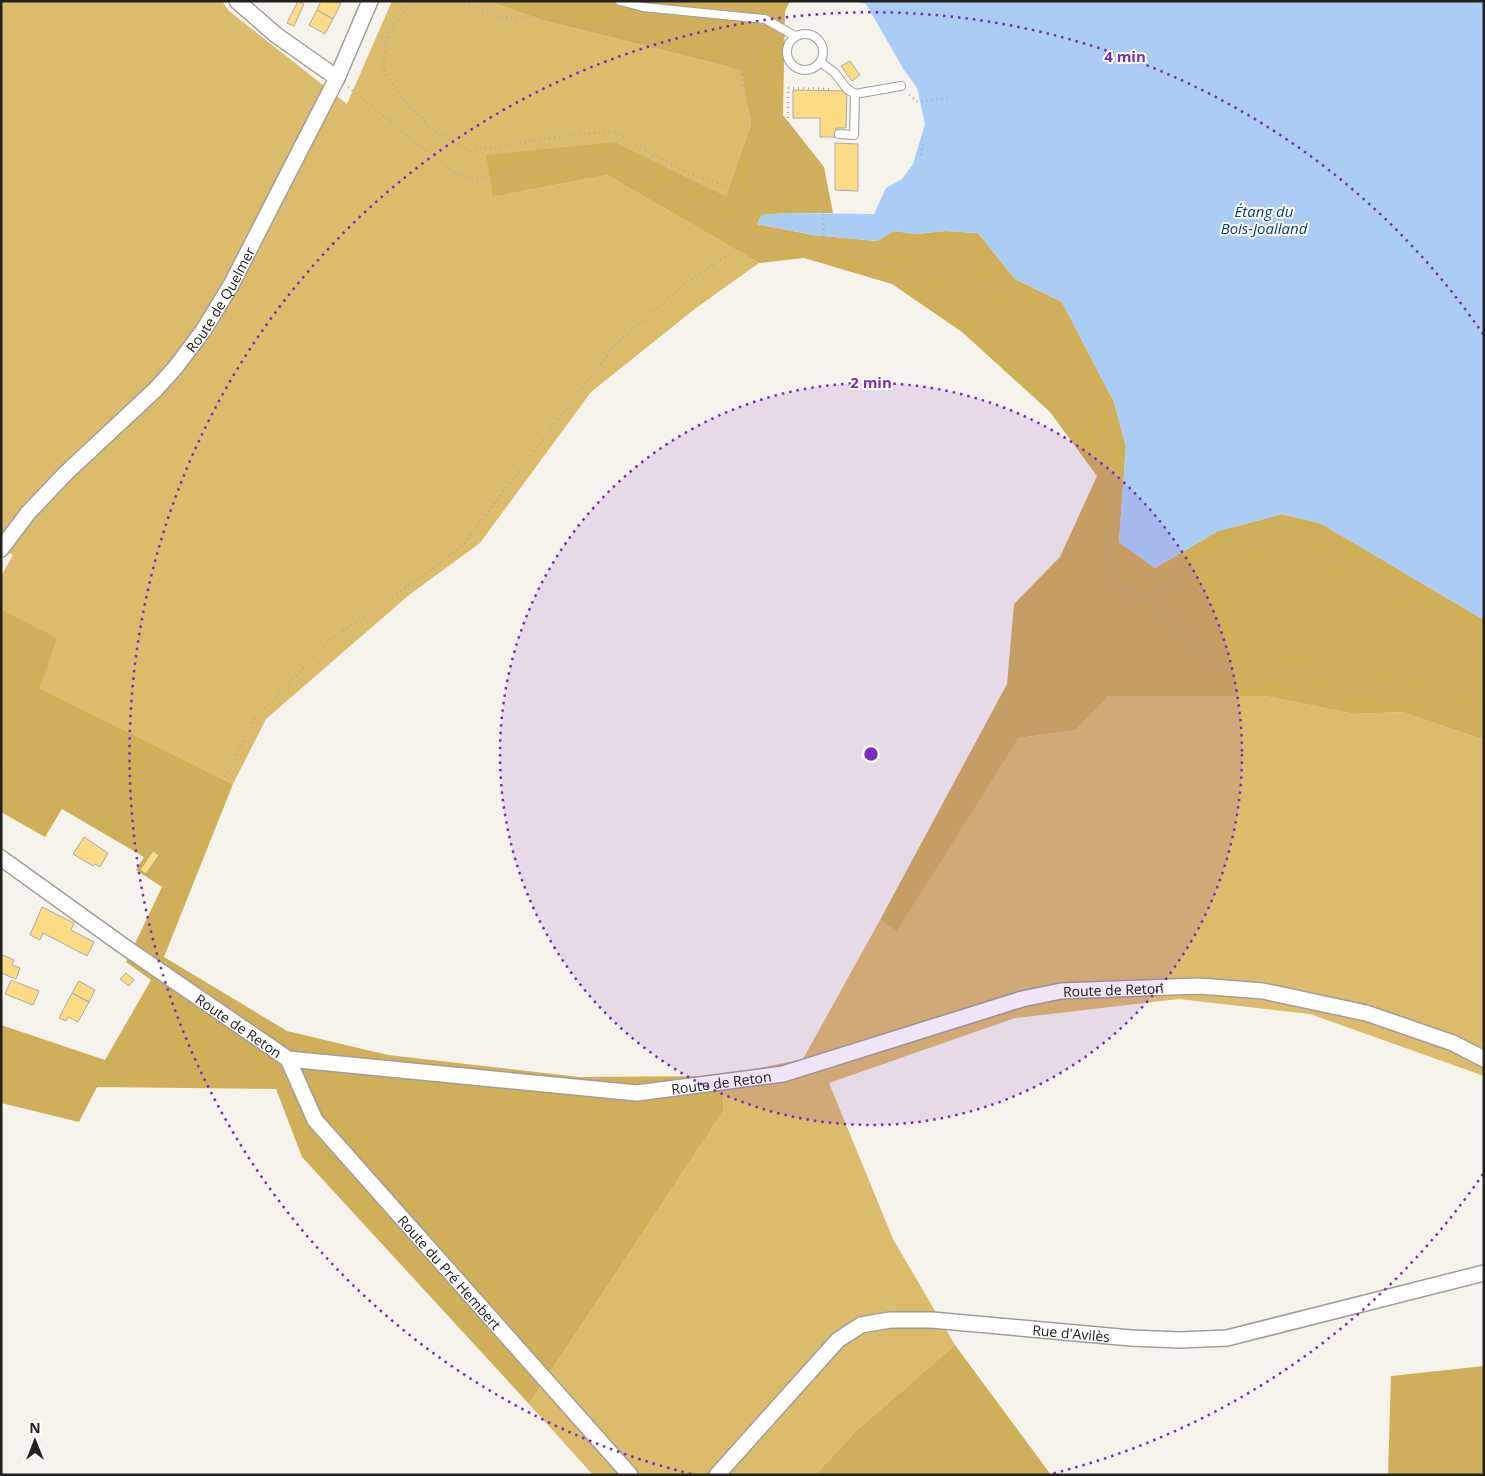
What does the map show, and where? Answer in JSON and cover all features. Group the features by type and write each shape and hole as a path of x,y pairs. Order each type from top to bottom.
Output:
{"street":[{"path":"237,1 276,35 338,78"},
{"name":"Route de Quelmer","path":"1,549 28,513 162,383 203,331 231,285 338,78 370,1"},
{"name":"Route de Reton","path":"1,858 288,1059 637,1093 783,1074 1013,1002 1061,992 1199,986 1263,991 1366,1013 1453,1043 1484,1059"},
{"name":"Route du Pré Hembert","path":"288,1059 315,1120 630,1475"},
{"name":"Rue d'Avilès","path":"717,1475 838,1340 861,1325 890,1320 932,1320 1131,1338 1180,1340 1227,1338 1484,1273"}],"lane":[{"path":"620,1 643,7 765,19 795,36"},
{"path":"807,34 818,39 823,50 820,62 810,69 798,69 793,66 786,50 791,40 795,36 807,34"},
{"path":"820,62 834,72 847,89 855,94 901,86"},
{"path":"839,134 854,135 855,94"}],"path":[{"path":"414,1 406,7 388,36 383,68 403,100 432,129 470,151 575,134 615,132 688,173 739,190 751,180 752,119 739,70 708,58 570,24 528,16 503,18 461,1"},
{"path":"765,19 754,64 758,98 799,141 823,197 824,250"},
{"path":"740,74 754,64"},
{"path":"338,78 455,174 477,179 605,157 756,236 1005,291 1094,416 1111,472 1106,552 1121,587 1141,595 1181,633 1205,651 1218,668 1238,670 1261,679 1280,671 1297,667 1334,677 1348,692 1371,691 1402,675 1444,678 1484,702"},
{"path":"788,130 788,88 847,89"},
{"path":"918,102 949,98"},
{"path":"921,155 923,143"},
{"path":"137,955 254,720 330,640 431,570 464,544 614,346 682,286 756,236"},
{"path":"1141,595 1156,591 1208,559 1234,551 1260,548 1290,551 1328,561 1379,583 1484,646"}],"shaded area":[{"path":"1,1 222,1 229,11 347,104 392,1 487,1 545,21 741,70 751,124 726,196 616,142 493,197 607,175 759,263 696,308 591,392 480,543 409,595 266,719 233,784 40,688 56,638 1,609 1,576 13,555 1,548"},
{"path":"487,1 790,1 785,11 783,115 824,167 833,213 762,215 757,224 813,235 877,241 894,231 916,234 946,231 978,233 1015,279 1062,302 1114,402 1126,446 1119,542 1155,568 1218,531 1282,514 1322,524 1484,620 1484,740 1402,712 1354,714 1265,696 1109,696 1076,730 1019,738 897,931 880,920 1007,684 1014,604 1060,557 1097,476 1050,412 962,332 892,284 804,258 759,263 607,175 493,197 486,155 616,142 726,196 751,124 741,70 545,21"},
{"path":"1,609 57,638 40,688 233,784 164,957 287,1031 388,1055 579,1077 721,1076 724,1110 529,1404 302,1157 276,1089 97,1087 79,1122 1,1103 1,1025 105,1060 151,980 126,962 162,887 136,870 144,857 62,809 45,837 1,812 1,767 3,764 1,763"},
{"path":"1109,696 1265,696 1354,714 1402,712 1484,740 1484,1076 1310,1014 1179,999 1015,1018 829,1083 893,1239 955,1345 858,1429 815,1475 593,1475 529,1404 724,1110 721,1076 803,1059 880,920 897,930 1019,738 1076,730"},
{"path":"955,1345 1051,1475 815,1475 858,1429"},
{"path":"1484,1366 1484,1475 1388,1475 1391,1376"}],"water":[{"name":"Étang du Bois-Joalland","path":"854,1 1484,1 1484,620 1322,524 1282,514 1218,531 1155,568 1119,542 1126,446 1114,402 1062,302 1015,279 978,233 946,231 916,234 894,231 877,241 813,235 757,224 761,215 787,213 874,214 886,188 902,179 913,164 925,124 917,88 904,70 866,4"}],"building":[{"path":"298,1 304,4 294,26 287,23"},
{"path":"321,1 341,3 333,19 317,10"},
{"path":"317,10 333,19 325,34 309,25"},
{"path":"850,61 860,75 852,81 841,66"},
{"path":"793,90 847,91 846,128 836,128 836,137 820,137 820,118 793,118"},
{"path":"835,143 858,144 858,191 835,190"},
{"path":"84,837 108,853 100,867 95,864 93,866 73,854"},
{"path":"153,851 159,855 146,874 140,870"},
{"path":"42,907 74,923 71,930 94,942 87,956 43,933 40,940 30,935"},
{"path":"3,955 14,960 12,965 20,968 16,979 1,973 1,958"},
{"path":"126,973 134,980 129,986 120,979"},
{"path":"11,980 39,991 33,1005 5,994"},
{"path":"79,981 95,990 89,1002 72,993"},
{"path":"72,993 89,1002 78,1022 68,1017 66,1021 59,1018"}]}
